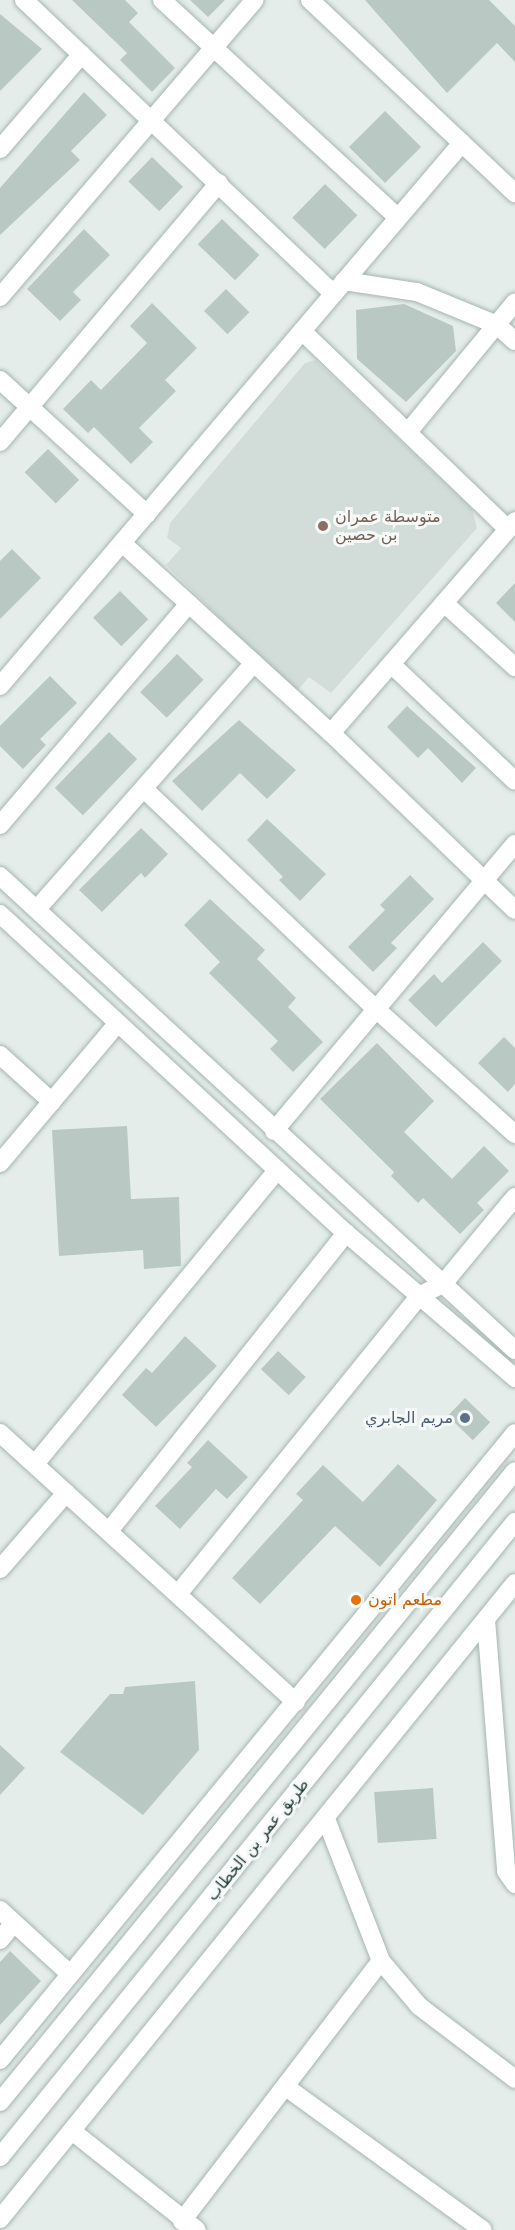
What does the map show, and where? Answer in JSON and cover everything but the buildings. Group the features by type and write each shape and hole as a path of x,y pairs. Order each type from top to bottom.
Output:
{"street":[{"path":"24,0 219,183 339,287 417,292 496,325 515,341"},
{"path":"162,0 398,218"},
{"path":"0,297 255,0"},
{"path":"310,0 515,193"},
{"path":"0,149 82,54"},
{"path":"0,686 462,143"},
{"path":"0,442 219,183"},
{"path":"408,432 515,302"},
{"path":"302,331 408,432 512,525 332,733"},
{"path":"0,380 147,514"},
{"path":"122,543 332,733 515,910"},
{"path":"444,603 515,667"},
{"path":"0,825 189,604"},
{"path":"37,909 254,663"},
{"path":"392,664 515,781"},
{"path":"144,789 376,1009 515,1134"},
{"path":"274,1131 483,879 515,844"},
{"path":"0,876 274,1131 515,1350"},
{"path":"0,914 346,1233 515,1378"},
{"path":"0,1163 118,1023"},
{"path":"0,1055 52,1102"},
{"path":"35,1464 277,1170"},
{"path":"178,1594 419,1296 443,1284 515,1197"},
{"path":"109,1531 346,1233"},
{"path":"0,2060 296,1702 515,1432"},
{"path":"0,1433 296,1702"},
{"name":"طريق عمر بن الخطاب","path":"0,2102 515,1471"},
{"path":"0,1569 66,1493"},
{"name":"طريق عمر بن الخطاب","path":"0,2157 515,1522"},
{"path":"0,2219 515,1583"},
{"path":"486,1620 506,1871 515,1884"},
{"path":"228,1822 230,1781"},
{"path":"326,1819 381,1960 419,2006 515,2079"},
{"path":"0,1910 70,1974"},
{"path":"0,1940 14,1923"},
{"path":"72,2131 190,2226 286,2087 381,1960"},
{"path":"286,2087 483,2230"}],"shaded area":[{"name":"متوسطة عمران بن حصين","path":"315,360 472,509 477,528 331,693 309,677 296,692 166,565 181,548 167,538 170,523 305,363"}],"place":[{"name":"متوسطة عمران بن حصين","path":"323,526"},
{"name":"مريم الجابري","path":"465,1418"},
{"name":"مطعم اتون","path":"356,1600"}]}
